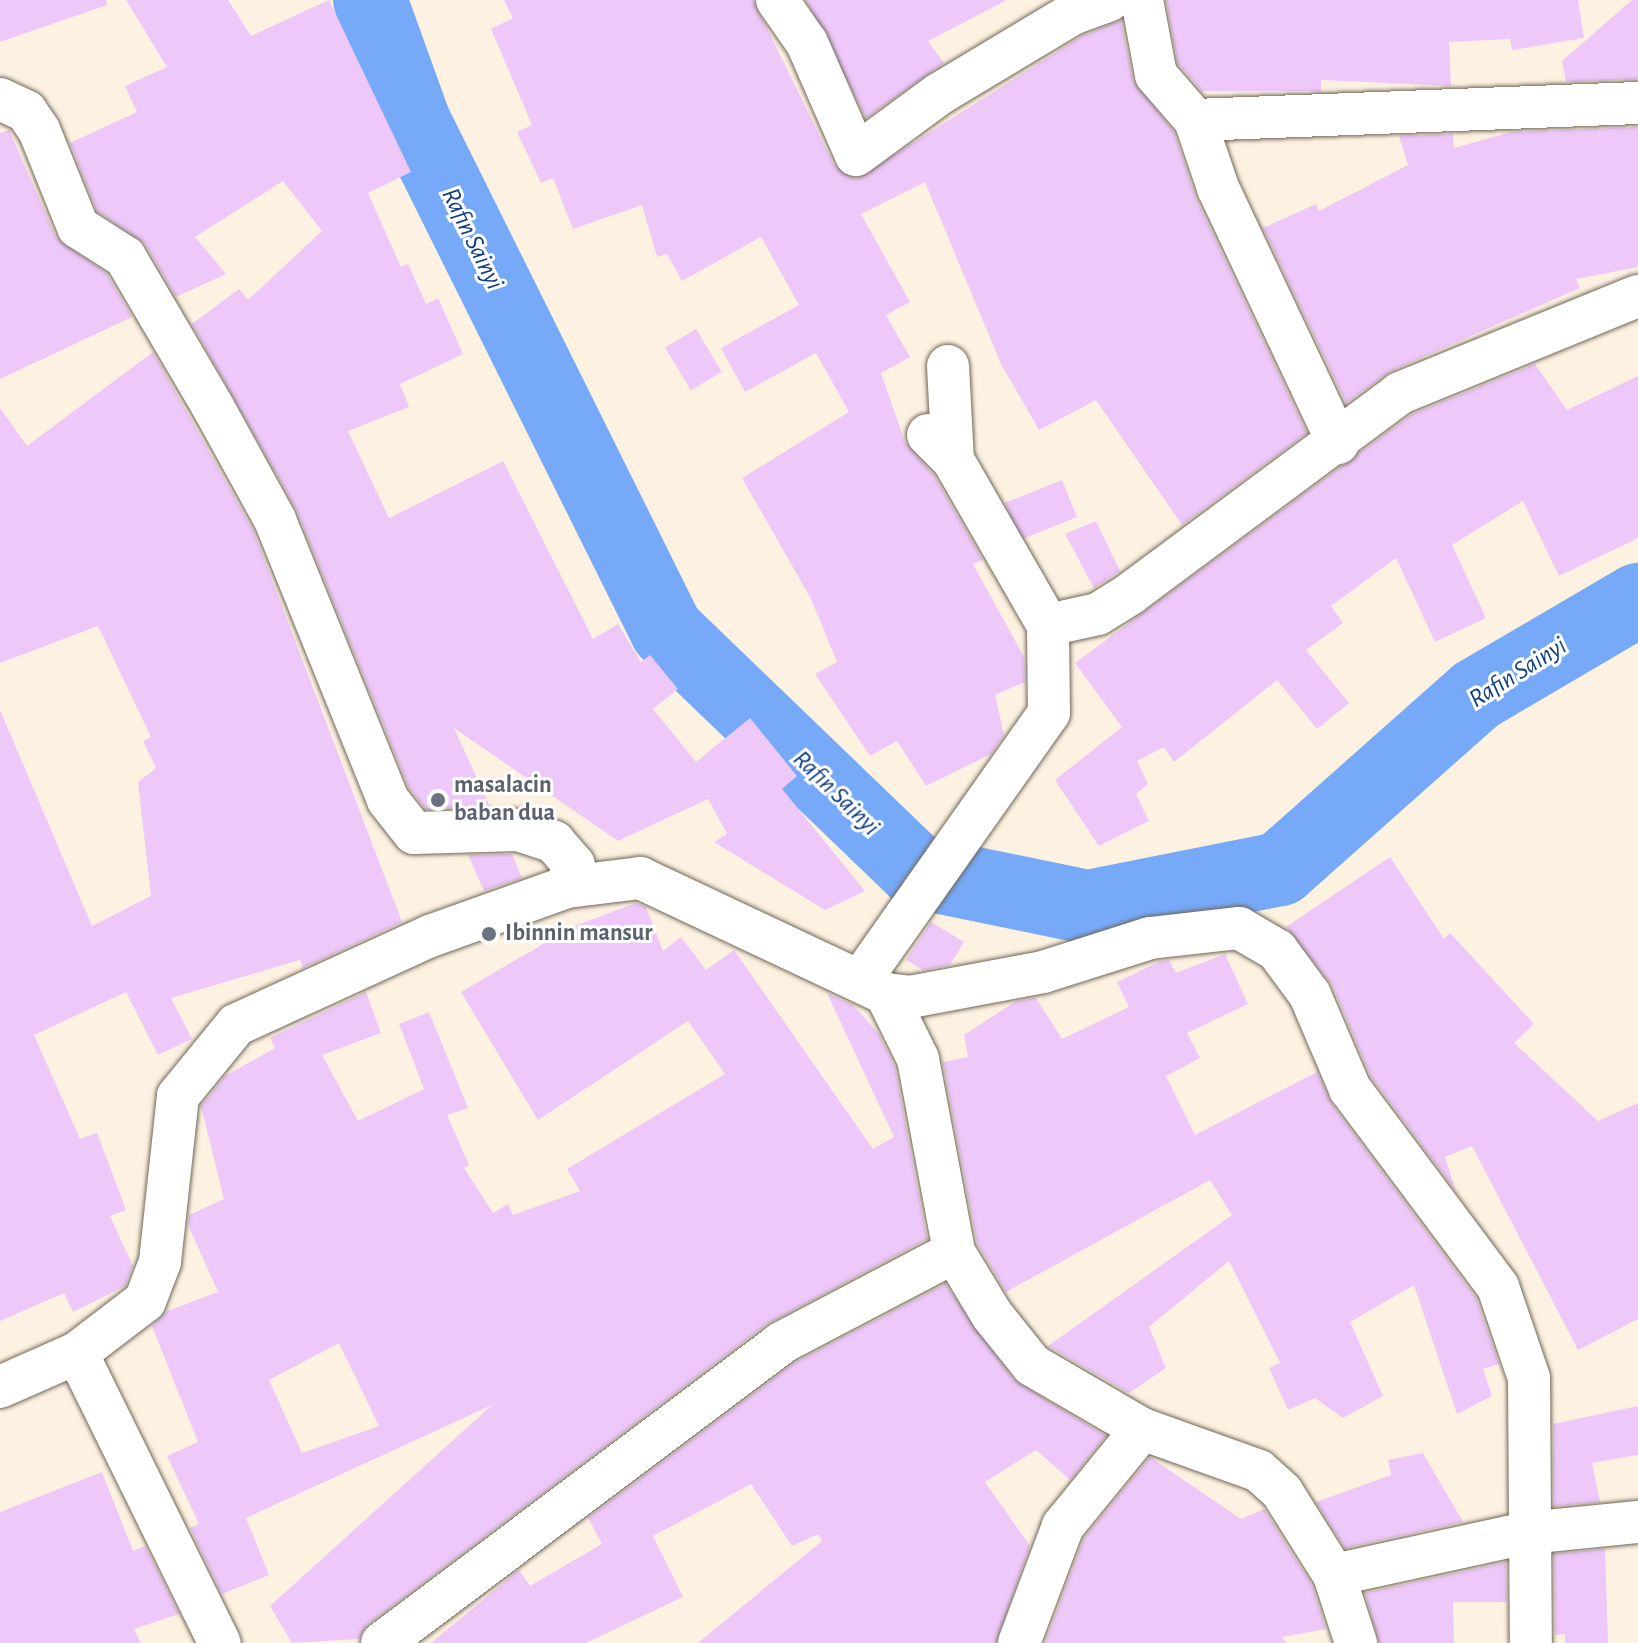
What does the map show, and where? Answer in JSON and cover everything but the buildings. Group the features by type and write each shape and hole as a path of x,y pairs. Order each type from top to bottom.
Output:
{"street":[{"path":"777,0 807,43 856,155 939,94 1072,14 1110,0"},
{"path":"1142,0 1156,75 1195,120 1218,188 1338,443"},
{"path":"0,99 33,120 78,227 125,257 220,419 275,520 388,800 414,833 518,830 554,842 574,865 567,887"},
{"path":"1195,120 1638,103"},
{"path":"1048,625 1098,614 1338,443 1400,393 1638,296"},
{"path":"874,986 1049,713 1048,625 941,448 948,366"},
{"path":"0,1387 77,1353 145,1301 160,1262 178,1096 236,1025 430,936 567,887 640,878 874,986 910,997 1043,972 1150,938 1239,928 1277,950 1310,995 1350,1089 1498,1287 1529,1378 1527,1533 1531,1643"},
{"path":"874,986 918,1059 954,1252 1032,1365 1142,1429 1259,1471 1282,1492 1334,1575 1356,1643"},
{"path":"406,1637 472,1570 781,1343 954,1252"},
{"path":"77,1353 220,1643"},
{"path":"1019,1643 1063,1526 1142,1429"},
{"path":"1334,1575 1527,1533 1638,1522"}],"waterway":[{"name":"Rafin Sainyi","path":"370,0 414,122 667,631 917,872 1088,907 1280,869 1476,695 1638,600"}],"place":[{"name":"masalacin baban dua","path":"438,800"},
{"name":"Ibinnin mansur","path":"489,934"}]}
